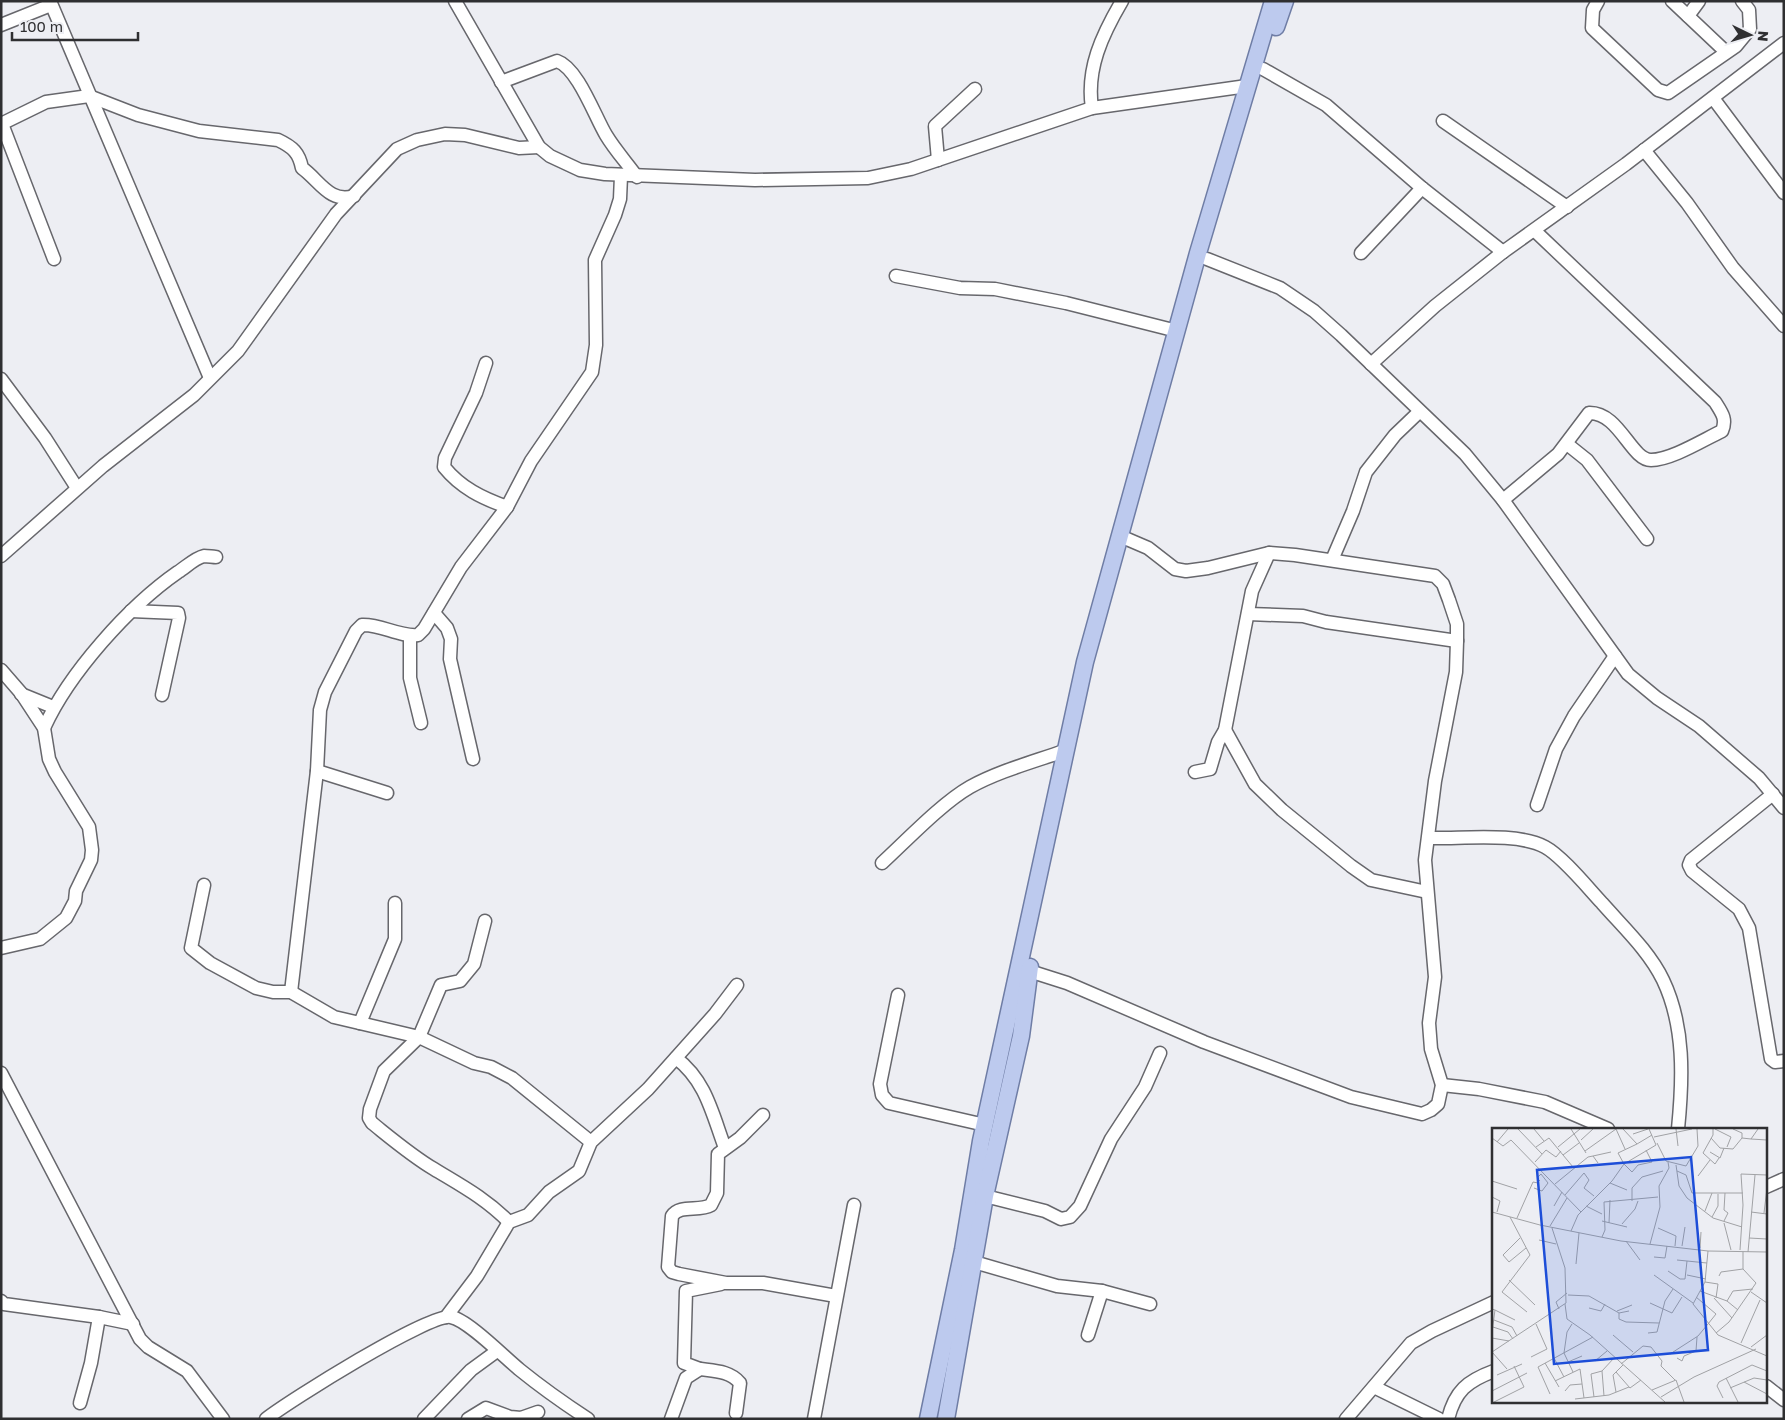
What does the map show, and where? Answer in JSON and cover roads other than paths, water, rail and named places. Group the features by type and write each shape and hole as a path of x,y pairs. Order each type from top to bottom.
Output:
{"main road":[{"path":"928,1419 963,1250 985,1125 1025,969 1071,763 1177,331 1273,1"},
{"path":"946,1419 985,1196 1021,1036 1025,969 1064,751 1085,662 1285,1"}],"street":[{"path":"455,1 538,147 550,156 580,170 622,176 835,180 868,178 911,169 1092,108 1248,86"},
{"path":"1092,108 1089,88 1094,59 1108,24 1122,1"},
{"path":"1598,1 1593,10 1592,28 1658,90 1668,93 1736,46 1750,29 1749,10 1742,1"},
{"path":"1672,1 1706,36 1726,52"},
{"path":"1688,16 1699,1"},
{"path":"1,25 51,3 88,96 210,378"},
{"path":"1370,364 1434,306 1503,252 1535,231 1784,44"},
{"path":"501,82 557,61 562,63 577,80 608,138 637,177"},
{"path":"1263,69 1326,105 1422,188 1503,252"},
{"path":"938,160 935,126 975,89"},
{"path":"54,259 2,124 46,102 88,96 138,115 199,131 278,140 290,145 300,156 302,168 311,174 326,192 345,199 354,196"},
{"path":"1713,98 1784,193"},
{"path":"1443,121 1567,207"},
{"path":"519,148 528,130"},
{"path":"1,537 6,552 77,488 194,395 238,351 336,214 397,150 417,140 445,134 465,135 519,148 538,147"},
{"path":"1644,150 1687,203 1734,268 1784,326"},
{"path":"292,992 318,771 320,710 325,692 356,631 362,625 371,625 410,636 418,636 434,613 461,566 507,507 531,461 592,372 596,338 596,260 615,216 620,199 622,176"},
{"path":"1361,253 1422,188"},
{"path":"1503,500 1567,444 1589,413 1598,413 1606,416 1642,456 1653,460 1664,458 1722,431 1724,417 1715,402 1535,231"},
{"path":"1207,258 1261,279 1314,311 1465,454 1503,500 1615,656 1638,684 1699,726 1760,778 1779,799 1698,854 1691,860 1689,865 1692,871 1739,909 1749,928 1770,1059 1775,1062 1784,1061"},
{"path":"896,276 960,288 995,289 1066,303 1177,331"},
{"path":"486,363 476,393 445,458 444,467 466,488 483,498 507,507"},
{"path":"1,379 45,438 77,488"},
{"path":"1332,560 1353,511 1366,472 1395,435 1419,412"},
{"path":"1567,444 1587,460 1647,539"},
{"path":"1025,969 1067,982 1204,1042 1351,1097 1422,1114 1438,1104 1442,1085 1431,1049 1429,1023 1435,977 1425,860 1435,781 1456,672 1457,624 1443,584 1436,576 1332,560 1269,553 1208,568 1186,570 1175,568 1148,548 1127,539"},
{"path":"1195,772 1210,769 1218,742 1225,730 1252,591 1269,553"},
{"path":"44,728 54,707 109,636 149,593 189,564 204,556 216,557"},
{"path":"131,611 178,614 179,618 162,695"},
{"path":"434,613 447,628 451,639 450,659 473,759"},
{"path":"1248,614 1303,616 1326,622 1457,641"},
{"path":"410,636 410,678 421,723"},
{"path":"1537,805 1556,749 1574,716 1615,656"},
{"path":"1,670 21,694 44,728 49,759 54,772 89,827 92,840 91,860 76,891 75,902 66,918 40,939 1,948"},
{"path":"21,694 54,707"},
{"path":"1225,730 1255,784 1282,810 1351,866 1371,880 1427,892"},
{"path":"882,863 968,788 1064,751"},
{"path":"318,771 387,793"},
{"path":"1429,838 1516,838 1545,847 1593,893 1643,949 1663,979 1675,1015 1681,1045 1678,1128"},
{"path":"204,885 191,944 193,951 233,977 256,988 273,992 292,992 334,1017 418,1038 474,1063 491,1067 512,1078 591,1142"},
{"path":"360,1023 395,939 395,903"},
{"path":"485,921 474,964 460,981 441,985 418,1038 384,1071 370,1109 369,1118 372,1123 433,1169 466,1187 491,1204 509,1222"},
{"path":"446,1316 477,1276 509,1222 528,1215 549,1192 579,1171 591,1142 648,1089 715,1014 738,985"},
{"path":"898,995 880,1084 882,1095 890,1103 985,1125"},
{"path":"985,1196 1045,1211 1061,1219 1070,1217 1080,1206 1111,1140 1145,1087 1160,1053"},
{"path":"676,1058 690,1069 701,1084 726,1148"},
{"path":"1,1073 140,1338 148,1347 187,1371 223,1419"},
{"path":"1442,1085 1478,1089 1545,1102 1606,1128"},
{"path":"763,1115 740,1138 718,1154 716,1200 707,1207 680,1209 672,1216 668,1267 672,1272 679,1274 726,1283 763,1283 836,1296"},
{"path":"1768,1186 1784,1179"},
{"path":"814,1419 854,1205"},
{"path":"974,1262 1057,1286 1102,1291 1150,1304"},
{"path":"726,1283 686,1291 684,1363 700,1369 723,1372 735,1377 740,1383 736,1414"},
{"path":"1088,1336 1102,1291"},
{"path":"1346,1419 1411,1343 1492,1303"},
{"path":"2,1304 99,1317 133,1324"},
{"path":"266,1419 295,1397 370,1354 436,1319 446,1316 453,1317 464,1323 550,1392 588,1419"},
{"path":"80,1403 91,1363 99,1317"},
{"path":"424,1419 470,1370 498,1351"},
{"path":"670,1419 686,1378 700,1369"},
{"path":"1448,1419 1453,1400 1464,1387 1477,1378 1492,1372"},
{"path":"1374,1387 1439,1419"},
{"path":"1768,1388 1784,1400"},
{"path":"468,1419 486,1408 510,1417 521,1418 535,1415 550,1392"}]}
